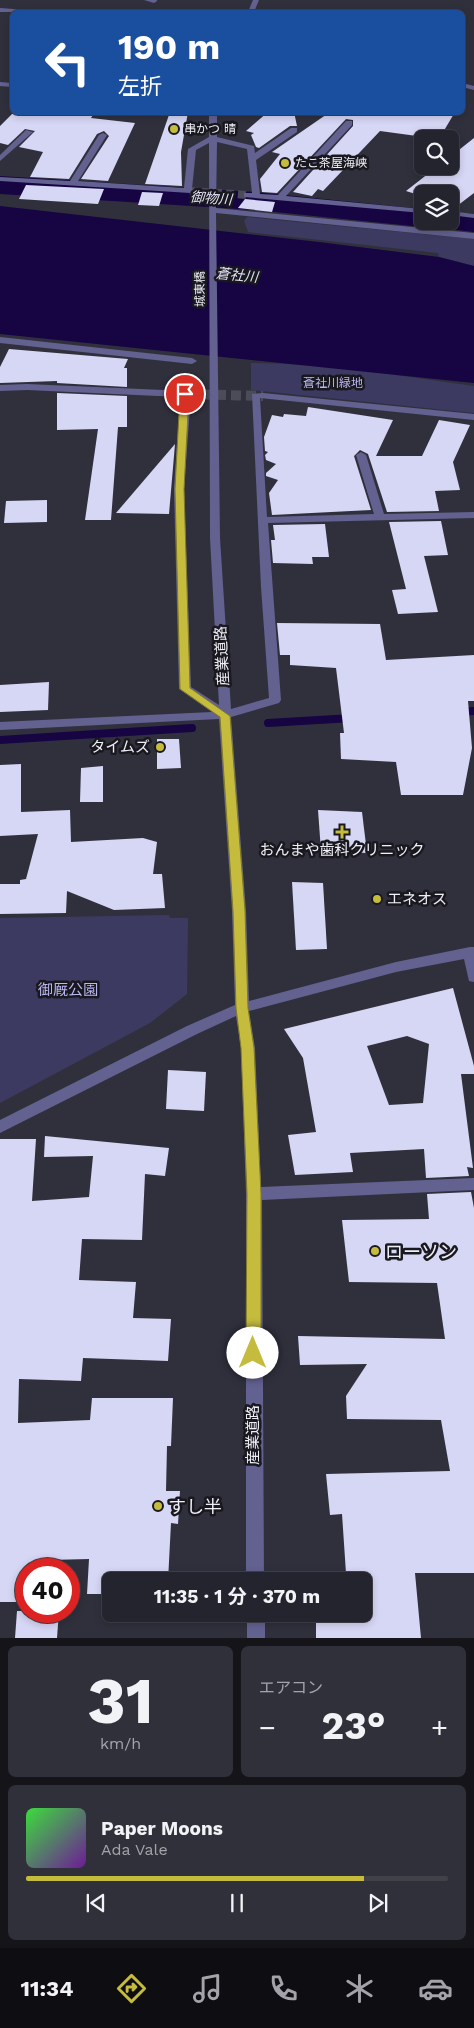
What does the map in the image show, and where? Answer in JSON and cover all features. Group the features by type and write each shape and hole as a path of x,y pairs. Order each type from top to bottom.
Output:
{"street":[{"path":"213,115 212,214 474,236"},
{"path":"280,198 349,123"},
{"path":"252,160 294,130"},
{"path":"0,159 29,132"},
{"path":"72,184 103,136"},
{"path":"0,179 189,191 192,150 212,138 251,148 256,196"},
{"path":"247,195 414,210"},
{"name":"城東橋","path":"212,214 214,360"},
{"path":"459,214 474,216"},
{"path":"0,340 192,361"},
{"name":"産業道路","path":"214,360 216,538 225,716 239,911 242,1008 248,1048 254,1194 255,1572"},
{"path":"0,388 28,387 185,394 179,489 185,689 225,716"},
{"path":"0,726 225,716 275,700 262,520 259,396 474,417"},
{"path":"361,455 380,517"},
{"path":"262,520 474,515"},
{"path":"0,1127 192,1030 242,1008 396,967 472,952 474,977"},
{"path":"254,1194 474,1184"},
{"path":"256,1622 256,1638"}],"green space":[{"path":"247,217 474,239 474,266 439,257 438,253 248,232 244,221"},
{"name":"蒼社川緑地","path":"251,363 307,365 391,374 474,386 474,413 251,390"},
{"name":"御厩公園","path":"169,915 170,918 188,918 187,994 150,1023 0,1103 0,918"}],"water":[{"name":"蒼社川","path":"0,206 439,257 474,266 474,383 0,334"}],"building":[{"path":"11,115 93,115 91,118 135,123 108,181 81,179 109,136 104,131 97,134 69,179 30,177 43,152 19,147 35,131 25,129 8,145 0,143 0,126"},
{"path":"169,115 187,115 181,152 182,186 145,184"},
{"path":"265,115 295,115 297,126 290,126 259,148 256,147 251,135 254,133 246,131"},
{"path":"326,115 453,115 444,130 414,130 414,136 380,131 323,191 318,189 312,196 293,192 353,126 353,120 346,119 277,193 262,192 260,179 280,154 272,152"},
{"path":"474,138 474,193 459,204 459,185 414,185 414,194 406,191 426,175 459,175 459,150"},
{"path":"26,185 104,189 98,204 19,199"},
{"path":"142,192 163,193 159,206 138,205"},
{"path":"245,199 275,202 272,212 238,208"},
{"path":"9,349 128,359 124,368 127,368 127,387 57,383 57,381 0,383 0,367"},
{"path":"57,393 127,396 127,427 118,427 111,520 85,520 98,429 57,430"},
{"path":"308,407 393,420 376,456 422,456 439,420 470,425 453,462 460,490 435,491 439,511 387,512 368,454 360,450 354,456 371,510 272,515 269,493 278,480 266,476 266,473 276,464 266,460 265,455 268,452 265,451 264,437 272,415 283,417 284,414 306,416"},
{"path":"175,444 169,514 116,513"},
{"path":"47,500 47,522 4,523 6,501"},
{"path":"441,521 448,555 424,556 438,612 398,614 392,590 406,589 389,522"},
{"path":"325,524 329,557 312,557 313,564 273,563 271,540 275,540 273,525"},
{"path":"277,623 380,624 386,660 474,655 474,701 468,701 472,748 463,795 401,795 396,762 341,759 340,733 344,733 336,668 290,665 290,655 280,655"},
{"path":"49,682 48,710 0,712 0,685"},
{"name":"タイムズ","path":"157,739 179,739 181,768 157,769"},
{"path":"21,764 21,812 70,810 71,842 143,838 157,842 153,874 162,874 165,908 114,910 67,891 66,913 0,914 0,884 20,884 20,880 26,879 38,834 0,836 0,765"},
{"path":"103,766 103,802 80,802 81,768"},
{"name":"おんまや歯科クリニック","path":"318,810 362,812 367,853 321,851"},
{"path":"292,882 323,883 327,949 296,950"},
{"path":"453,988 474,1066 474,1074 461,1074 473,1168 467,1167 469,1176 426,1178 424,1149 350,1153 353,1172 295,1175 288,1135 316,1132 303,1058 284,1029","holes":["407,1036 429,1044 423,1103 389,1105 367,1046"]},
{"path":"168,1070 206,1072 204,1111 166,1109"},
{"path":"45,1136 169,1148 165,1176 145,1174 142,1240 82,1239 79,1280 136,1282 133,1318 171,1319 168,1361 83,1358 81,1381 19,1379 18,1423 90,1420 92,1398 173,1398 171,1446 167,1446 166,1491 180,1491 178,1524 171,1523 168,1572 102,1572 102,1594 87,1594 89,1559 15,1558 15,1602 0,1602 0,1139 36,1139 32,1201 89,1197 93,1156 44,1157"},
{"path":"471,1192 474,1208 474,1573 415,1573 421,1638 316,1638 316,1622 372,1622 372,1572 346,1572 342,1514 330,1515 326,1474 450,1471 441,1420 347,1419 346,1396 367,1364 300,1365 298,1336 445,1339 437,1283 349,1282 342,1220 429,1219 427,1194"},
{"path":"16,1623 58,1623 57,1638 15,1638"}],"waterway":[{"name":"御物川","path":"0,185 255,201 414,217"},
{"name":"御物川","path":"459,222 474,223"},
{"path":"459,712 474,711"},
{"path":"268,723 352,718"},
{"path":"0,740 192,728"}],"tunnel":[{"path":"190,191 247,195"},
{"path":"186,394 263,396"}],"place":[{"name":"串かつ 晴","path":"174,129"},
{"name":"たこ茶屋海峡","path":"285,163"},
{"name":"タイムズ","path":"160,747"},
{"name":"おんまや歯科クリニック","path":"342,832"},
{"name":"エネオス","path":"377,899"},
{"name":"ローソン","path":"375,1251"},
{"name":"すし半","path":"158,1506"}],"route":[{"path":"185,394 179,489 185,689 225,716 239,911 242,1008 248,1048 254,1194 253,1353"}]}
